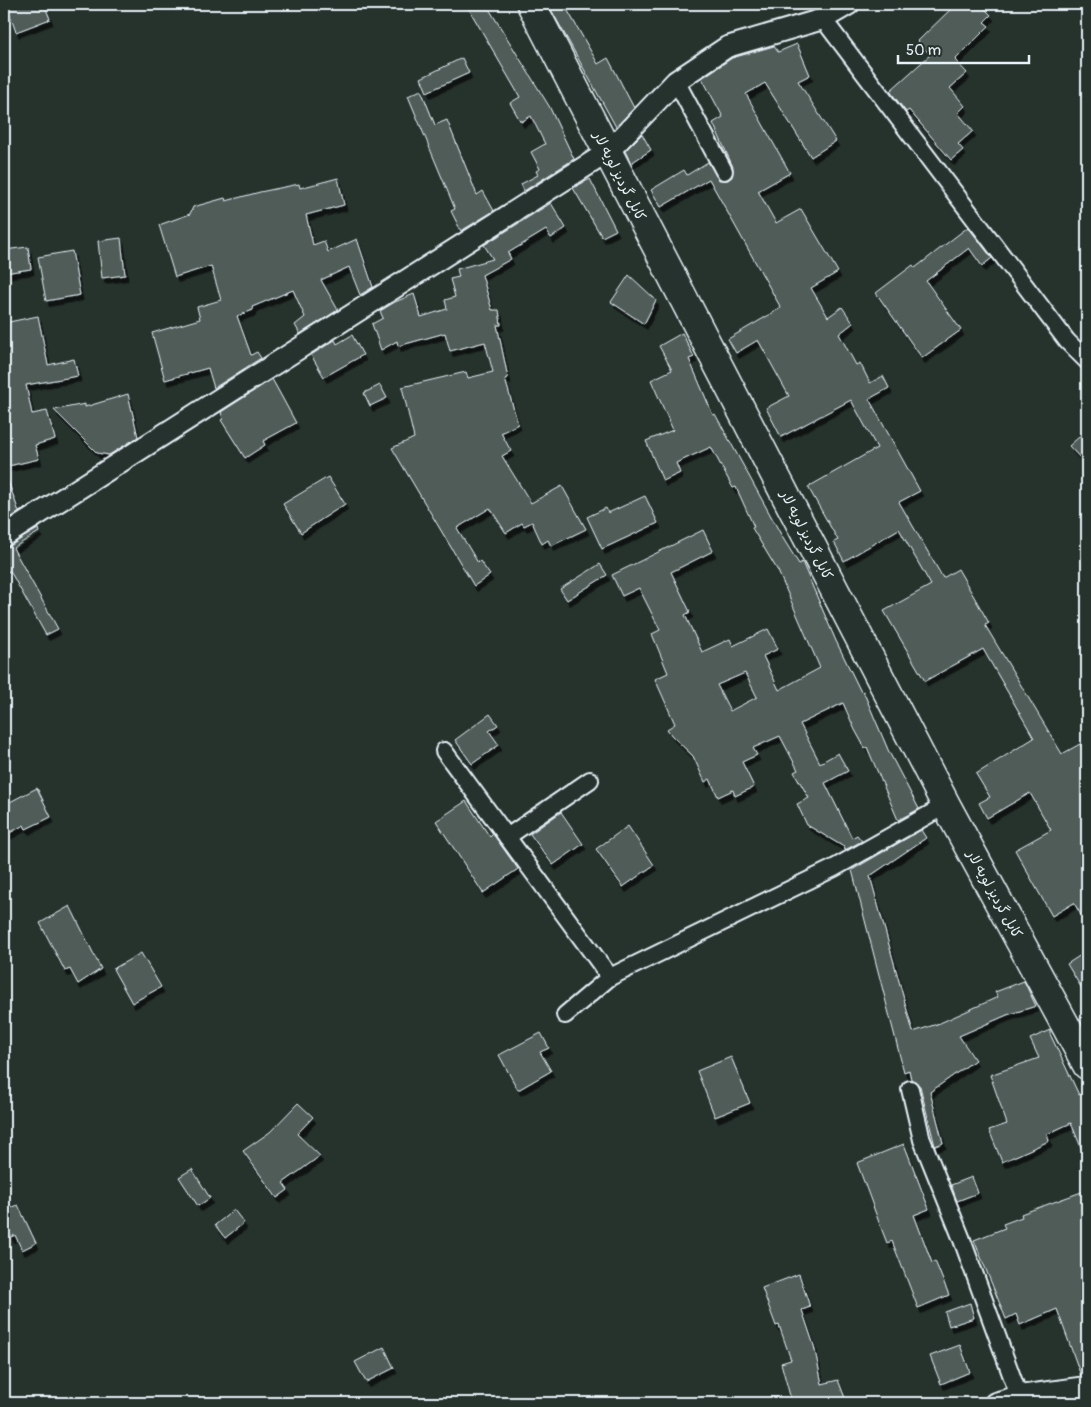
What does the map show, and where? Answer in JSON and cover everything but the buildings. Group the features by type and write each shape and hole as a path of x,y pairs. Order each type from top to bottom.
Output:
{"highway":[{"name":"کابل گردیز لویه لار","path":"531,4 946,805 1087,1065"}],"street":[{"path":"4,536 608,152 676,80 728,47 823,19 849,4"},
{"path":"823,19 1067,341 1087,362"},
{"path":"676,80 724,171"},
{"path":"444,751 610,976"},
{"path":"508,837 590,780"},
{"path":"565,1014 610,976 834,868 946,805"},
{"path":"910,1089 922,1140 961,1237 1019,1396"},
{"path":"995,1403 1019,1396 1085,1393"}]}
